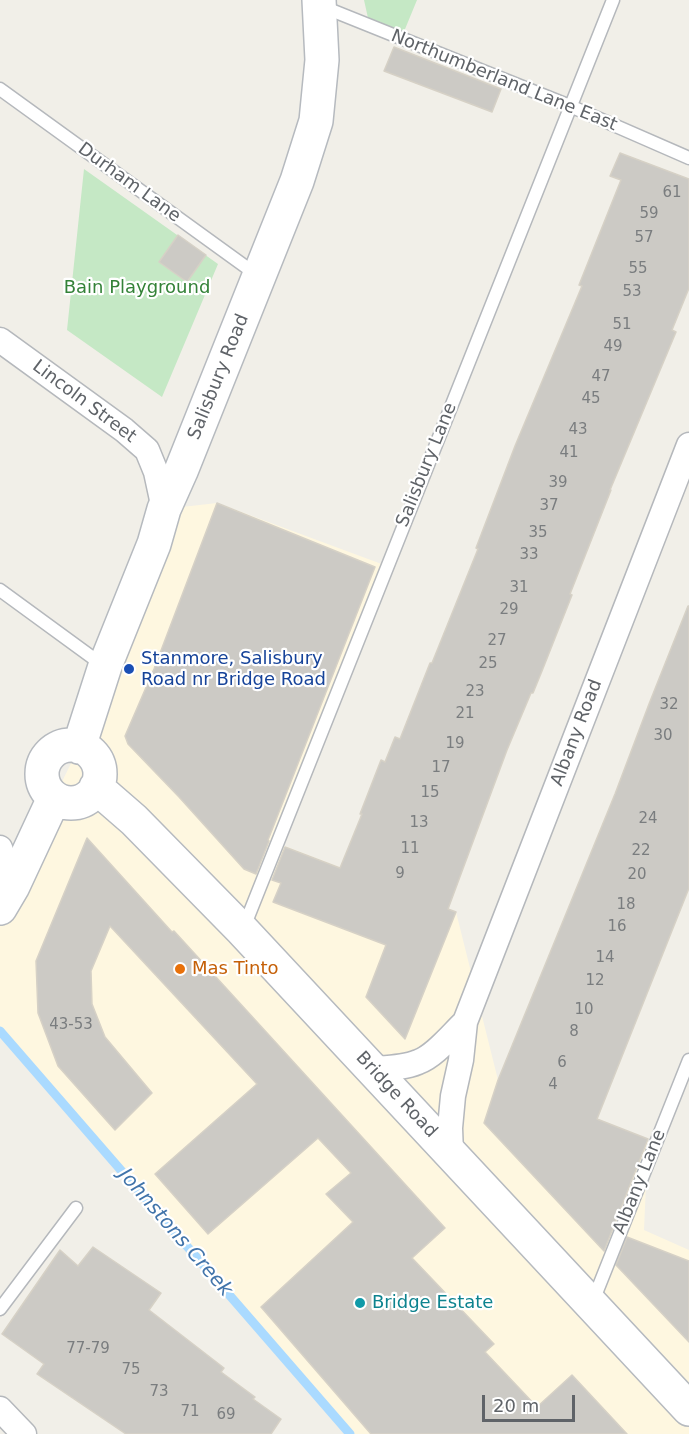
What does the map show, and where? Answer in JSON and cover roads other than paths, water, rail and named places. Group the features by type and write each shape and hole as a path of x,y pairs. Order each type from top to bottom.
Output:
{"main road":[{"name":"Salisbury Road","path":"79,747 105,666 154,544 164,508 181,471 297,181 316,121 322,60 319,3"},
{"path":"79,747 87,750 93,756 97,763 99,779 96,788 85,800 69,803 61,801 54,798 43,781 42,771 45,761 51,753 60,748 79,747"},
{"name":"Bridge Road","path":"96,788 134,820 242,930 689,1409"},
{"path":"7,897 54,798"}],"street":[{"name":"Lincoln Street","path":"0,340 124,430 147,450 156,472 164,508"},
{"name":"Albany Road","path":"452,1154 450,1128 453,1096 461,1060 465,1022 689,445"},
{"path":"0,848 7,897"},
{"name":"Albany Road","path":"372,1068 400,1067 420,1062 465,1022"},
{"path":"0,1409 24,1434"}],"lane":[{"name":"Salisbury Lane","path":"242,930 613,0"},
{"name":"Northumberland Lane East","path":"319,3 570,106 689,158"},
{"name":"Durham Lane","path":"0,89 259,276"},
{"path":"0,590 105,666"},
{"name":"Albany Lane","path":"592,1304 689,1060"},
{"path":"0,1309 76,1208"}],"waterway":[{"name":"Johnstons Creek","path":"0,1031 350,1434"}],"place":[{"name":"Stanmore, Salisbury Road nr Bridge Road","path":"129,669"},
{"name":"Mas Tinto","path":"180,969"},
{"name":"Bridge Estate","path":"360,1303"}],"park label":[{"name":"Bain Playground","path":"137,288"}]}
